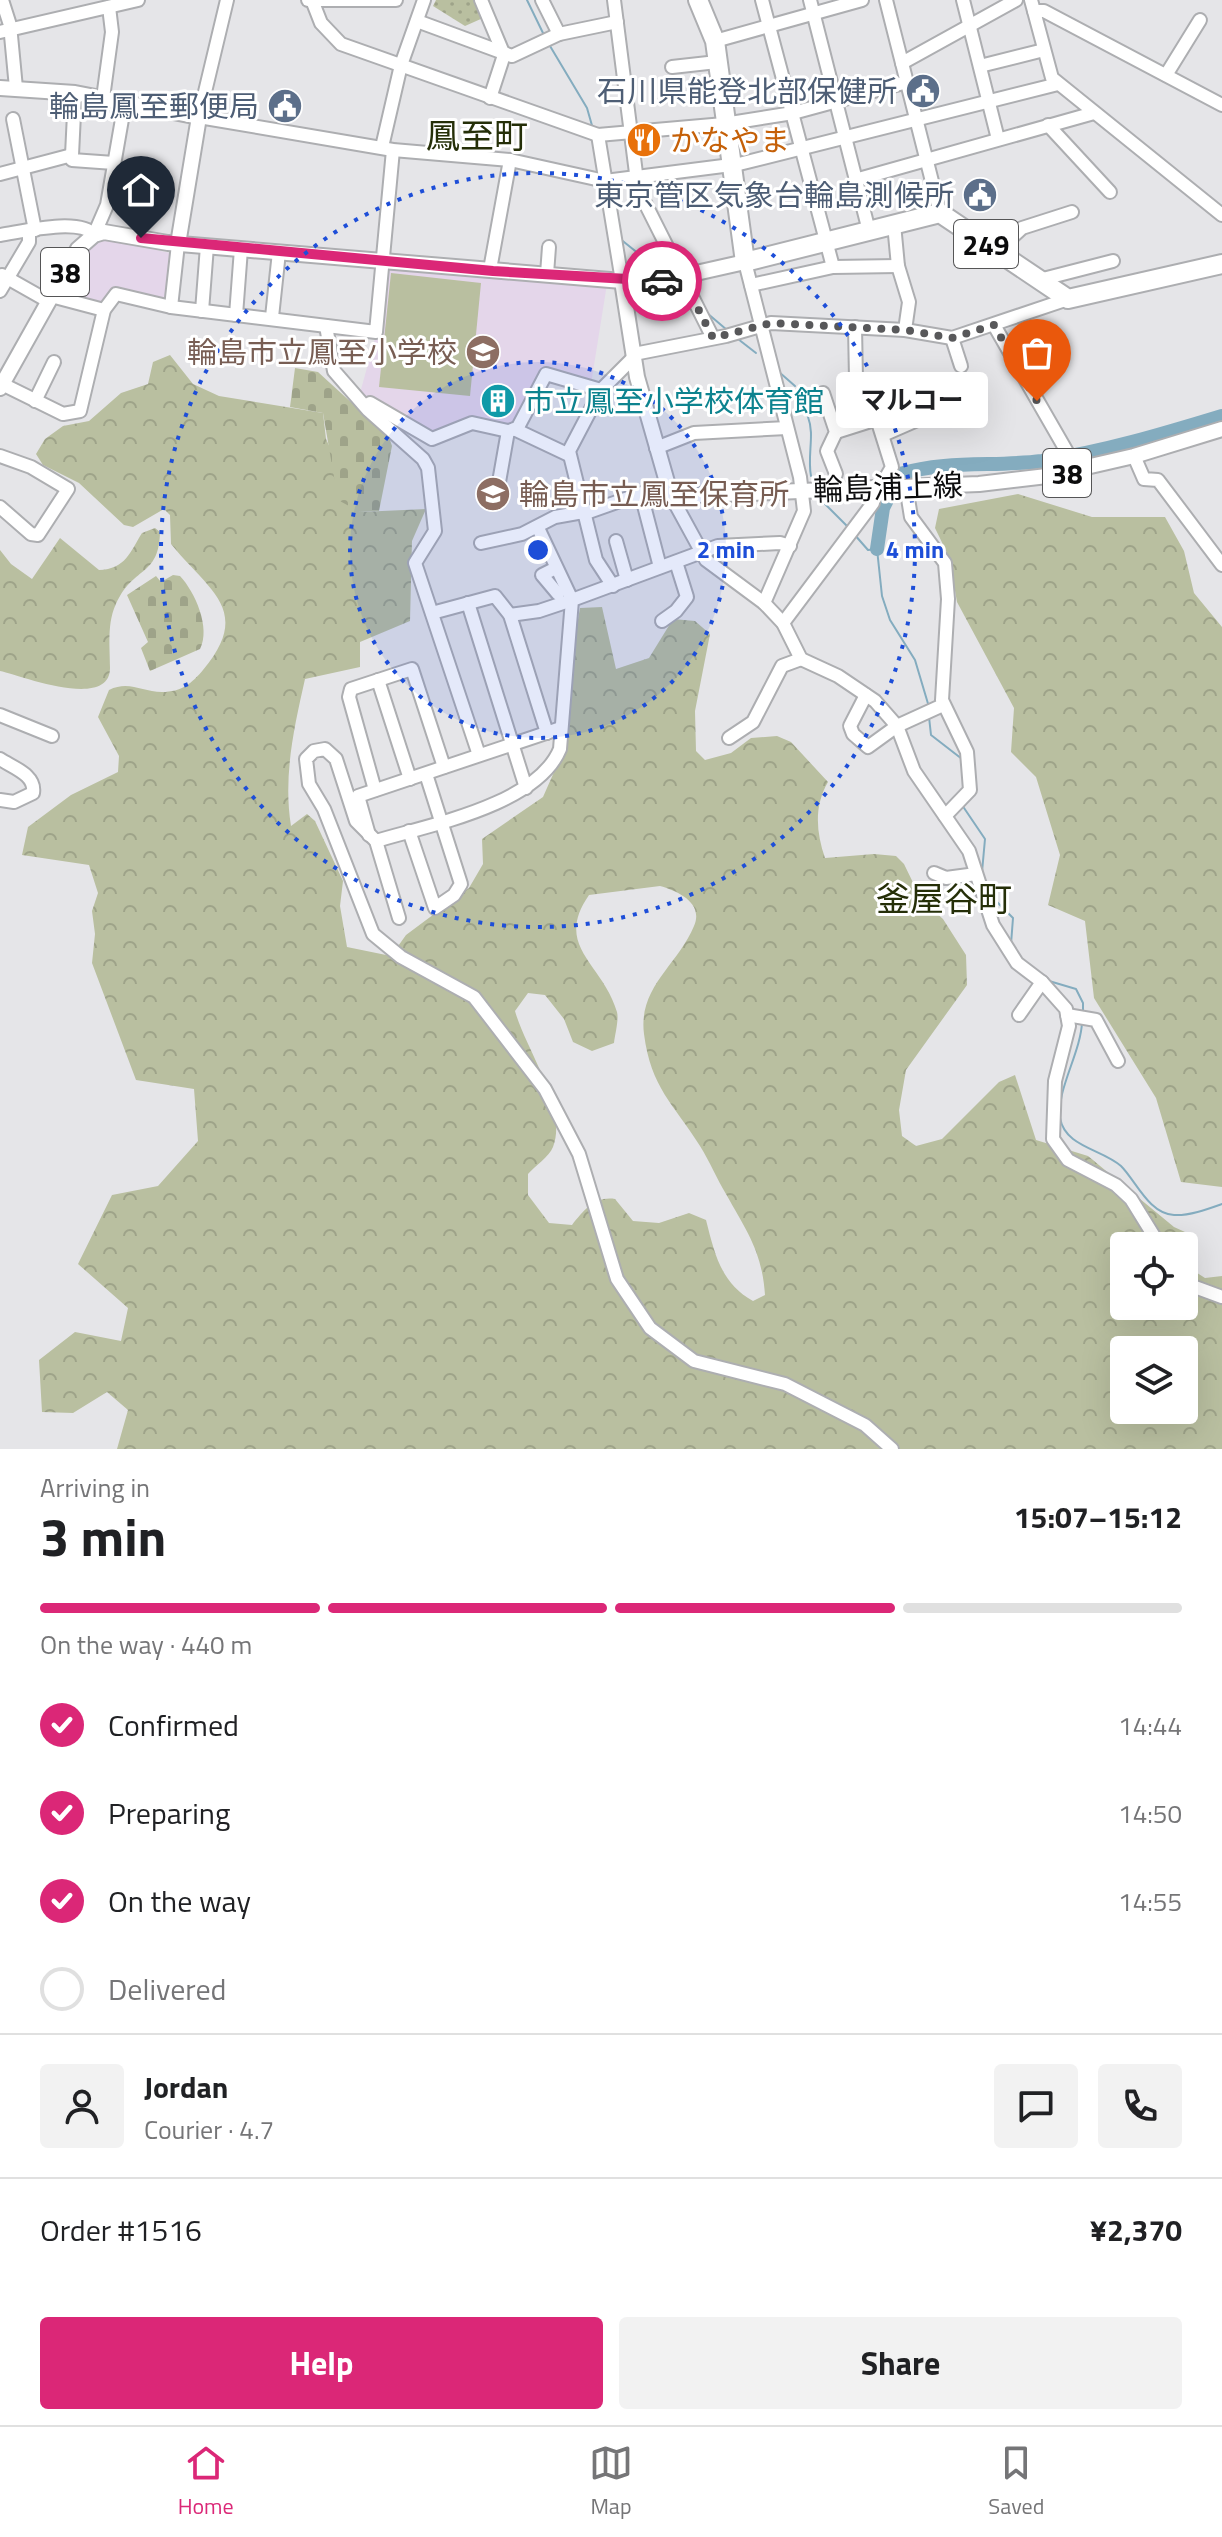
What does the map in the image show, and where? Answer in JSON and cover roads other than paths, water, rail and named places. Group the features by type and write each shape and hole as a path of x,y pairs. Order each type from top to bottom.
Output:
{"highway":[{"path":"698,0 715,41 745,262"},
{"name":"249","path":"745,262 940,213 1068,299"},
{"path":"1068,299 1222,264"}],"main road":[{"path":"0,88 75,93 199,117 178,244"},
{"name":"38","path":"1,386 81,245 94,235 107,232 178,244 622,281 656,282 745,262"},
{"path":"622,281 634,356 656,448 670,490"},
{"name":"輪島浦上線","path":"670,490 802,490 979,484 1072,462 1134,456 1222,429"}],"street":[{"path":"2,0 4,31 16,88"},
{"path":"4,31 138,0"},
{"path":"227,0 199,117 387,149 510,160 602,180 630,180 636,176 730,164 802,149 1058,84"},
{"path":"304,0 396,0"},
{"path":"312,0 321,23 334,40 595,134 724,124 793,113 907,82"},
{"path":"1,386 68,415 83,406 104,310 116,294 171,307 376,332 383,261 387,149 401,65 424,0"},
{"path":"481,0 504,55 490,98"},
{"path":"542,0 551,38"},
{"path":"614,0 638,189 694,301 726,336"},
{"path":"762,0 833,267"},
{"path":"810,0 869,231"},
{"path":"715,41 862,0"},
{"path":"886,0 940,213"},
{"path":"963,0 998,139"},
{"path":"902,63 1016,0"},
{"path":"1033,6 1052,78 1222,215"},
{"path":"1033,6 1222,105"},
{"path":"103,98 112,32 109,7"},
{"path":"1166,75 1200,20"},
{"path":"417,21 512,56 551,38 617,22"},
{"path":"734,36 738,49"},
{"path":"980,66 1044,50"},
{"path":"672,67 717,62"},
{"path":"75,93 72,160 114,163"},
{"path":"0,235 77,226 90,230 94,235 107,205 125,102"},
{"path":"855,180 1094,113"},
{"path":"0,291 4,276 29,242 32,231 13,119"},
{"path":"1048,125 1110,192"},
{"path":"595,134 622,281"},
{"path":"0,174 72,155"},
{"path":"493,271 491,264 510,160"},
{"path":"997,251 1022,228 1072,212"},
{"path":"894,224 898,266 909,302 905,330"},
{"path":"171,307 178,244"},
{"path":"202,311 207,246"},
{"path":"547,274 549,247"},
{"path":"236,315 241,249"},
{"path":"272,317 279,252"},
{"path":"1039,280 1113,261"},
{"path":"745,262 802,490 804,511 764,603"},
{"path":"751,285 833,267 898,266"},
{"path":"4,276 50,298 104,310"},
{"path":"613,586 596,560 569,455 601,390 634,356 771,323 905,330 952,338 1068,299"},
{"path":"994,325 1072,462"},
{"path":"326,326 334,371 423,459 428,468 435,531 415,563 479,755"},
{"path":"783,623 873,503 892,467 877,419 853,368 855,327"},
{"path":"952,338 961,366"},
{"path":"35,401 54,362"},
{"path":"499,482 511,430 546,374 601,390"},
{"path":"883,435 915,421 944,400 933,380"},
{"path":"823,393 825,420 836,432"},
{"path":"358,398 428,439 472,423 511,430 569,455"},
{"path":"836,474 827,451 836,432 877,419"},
{"path":"656,448 694,433 787,428"},
{"path":"0,456 31,467 68,489 38,535 31,534 0,507"},
{"path":"1134,456 1144,479 1158,480 1222,565"},
{"path":"906,486 911,517 945,563 948,599 933,709 967,752 970,790 945,816"},
{"path":"481,543 538,528 555,517 583,513 641,494 670,490 706,560 764,603 783,623 801,659 838,676 866,695 897,726 914,771 969,851 993,925 1017,963 1042,982 1066,1009 1069,1026 1055,1081 1053,1139 1068,1160 1116,1185 1131,1199 1151,1232"},
{"path":"641,494 660,567"},
{"path":"372,838 441,821 526,788 554,764 560,749 572,600 538,528"},
{"path":"616,541 627,580"},
{"path":"510,615 539,611 572,600 701,551 764,544 790,546"},
{"path":"662,621 676,611 687,597 676,562"},
{"path":"556,568 537,579 558,594"},
{"path":"432,613 495,596 510,615 547,733"},
{"path":"468,603 526,788"},
{"path":"729,738 753,722 782,666 801,659"},
{"path":"375,790 349,697 351,689 378,680 412,669 444,767"},
{"path":"378,680 410,779"},
{"path":"866,695 850,726 853,734 868,747 897,726 933,709"},
{"path":"0,715 52,736"},
{"path":"399,918 358,796 561,728"},
{"path":"372,838 356,821 336,759 325,749 314,751 306,759 306,775 324,809 373,934 401,957 474,997 545,1089 579,1154 617,1279 650,1328 694,1361 785,1384 865,1425 892,1449"},
{"path":"0,759 31,779 34,787 33,793 22,800 0,800"},
{"path":"409,831 435,908 454,895 461,884 426,774"},
{"path":"934,873 946,878 976,874"},
{"path":"1019,1015 1028,993 1042,982"},
{"path":"1067,1015 1096,1020 1118,1061"},
{"path":"1198,1288 1222,1297"}],"waterway":[{"path":"527,0 543,33"},
{"path":"550,46 587,108 593,129"},
{"path":"619,238 664,274"},
{"path":"675,285 684,294"},
{"path":"707,313 727,330"},
{"path":"738,339 756,353"},
{"path":"779,372 795,386"},
{"path":"877,549 883,508 900,474 953,465 1024,463 1088,453 1222,416"},
{"path":"808,417 811,476"},
{"path":"823,502 847,526"},
{"path":"854,534 868,550 877,549 882,596 890,620 915,660 929,707"},
{"path":"929,717 931,735 962,759"},
{"path":"962,805 985,839 982,872"},
{"path":"988,893 1013,918 1011,944"},
{"path":"1049,981 1076,989 1083,1003 1083,1012"},
{"path":"1082,1022 1060,1107 1063,1128 1076,1141 1121,1166 1150,1203 1165,1213 1186,1214 1222,1204"}],"place":[{"name":"石川県能登北部保健所","path":"923,91"},
{"name":"輪島鳳至郵便局","path":"285,106"},
{"name":"かなやま","path":"644,140"},
{"name":"東京管区気象台輪島測候所","path":"980,195"},
{"name":"輪島市立鳳至小学校","path":"483,352"},
{"name":"市立鳳至小学校体育館","path":"498,401"},
{"name":"マルコー","path":"1037,401"},
{"name":"輪島市立鳳至保育所","path":"493,494"}],"district":[{"name":"鳳至町","path":"477,135"},
{"name":"釜屋谷町","path":"944,898"}]}
